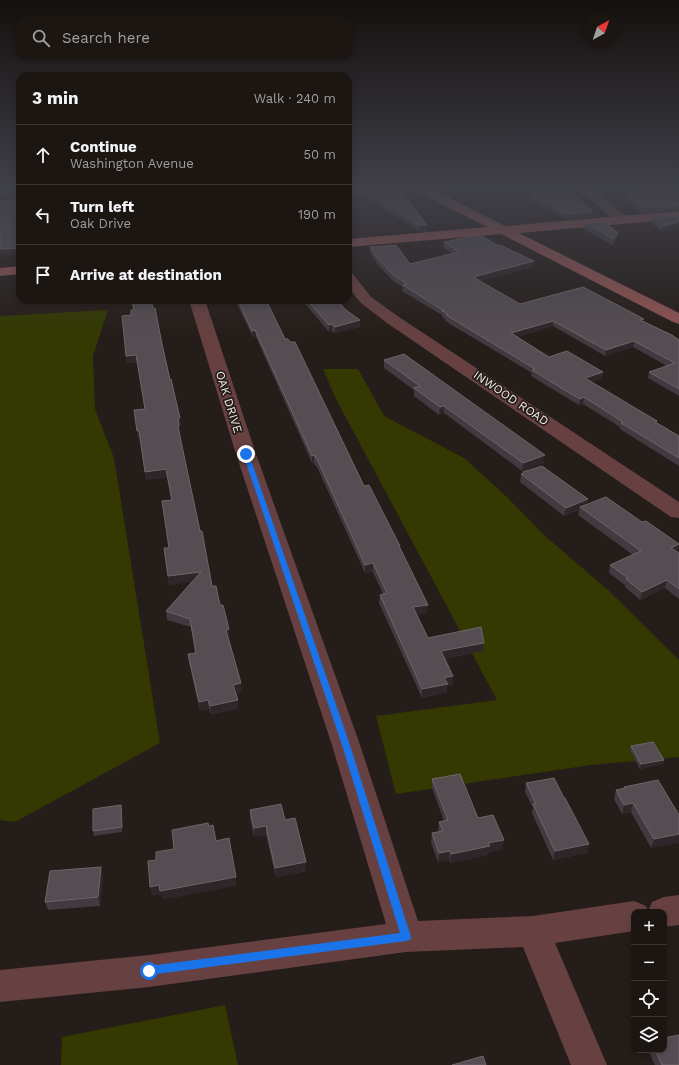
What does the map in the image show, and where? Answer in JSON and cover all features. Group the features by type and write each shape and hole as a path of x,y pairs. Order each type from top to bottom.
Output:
{"main road":[{"path":"352,242 423,236"},
{"path":"515,236 679,319"},
{"path":"0,272 16,270"}],"street":[{"name":"INWOOD ROAD","path":"352,283 366,300 393,320 679,512"},
{"name":"OAK DRIVE","path":"198,304 246,454 345,742 406,937"},
{"path":"667,912 679,910"},
{"path":"0,986 149,971 406,937 533,931 631,916"},
{"path":"533,931 589,1065"}],"green space":[{"path":"108,310 93,356 95,409 114,458 160,743 15,822 0,820 0,316"},
{"path":"323,369 358,369 384,416 464,458 508,498 544,535 608,590 679,660 679,757 591,765 396,794 376,716 497,700 336,399"},
{"path":"225,1005 238,1065 61,1065 62,1037"}],"building":[{"path":"0,236 16,236 16,248 0,249"},
{"path":"481,236 497,245 534,261 473,277 520,304 583,287 644,319 640,320 672,335 679,340 679,389 649,372 675,363 634,341 606,350 553,321 511,333 549,357 567,351 603,372 585,378 657,421 655,422 679,436 679,458 621,423 623,422 584,397 580,399 563,389 532,370 535,369 446,315 448,314 403,285 407,284 392,274 378,259 370,247 396,245 410,264 459,252 444,242"},
{"path":"608,236 616,236 614,239"},
{"path":"133,304 152,304 153,308 155,308 170,380 171,379 180,418 178,418 178,427 200,531 202,531 212,586 216,586 220,605 223,605 229,629 226,630 241,683 233,685 238,700 210,706 208,700 199,702 188,654 196,653 190,619 166,611 201,572 168,576 164,548 169,548 162,501 172,500 166,469 145,472 139,431 137,431 134,410 145,409 136,355 126,356 122,316 131,315 131,310 134,310"},
{"path":"240,304 268,304 285,339 288,339 290,342 295,342 364,486 369,485 428,605 413,607 428,638 481,627 484,643 441,651 453,676 444,678 448,684 422,689 380,595 387,593 373,563 365,565 318,461 314,455 312,456 255,330 252,331"},
{"path":"311,304 341,304 360,320 335,327 332,324 329,325"},
{"path":"404,354 545,455 523,463 444,406 440,407 414,388 420,386 384,360"},
{"path":"542,466 588,499 566,508 521,474"},
{"path":"606,497 642,522 646,521 679,544 671,548 679,553 679,589 667,580 642,592 626,579 628,578 610,565 641,551 580,507"},
{"path":"653,742 664,760 641,764 631,746"},
{"path":"460,774 478,818 493,815 504,840 488,843 490,846 451,854 450,851 439,853 432,833 443,831 439,822 448,820 432,779"},
{"path":"554,778 589,844 555,851 533,804 536,804 526,783"},
{"path":"658,780 679,815 679,834 654,839 633,803 624,805 616,790"},
{"path":"281,804 285,820 295,818 306,862 275,868 266,826 254,828 250,810"},
{"path":"121,805 122,827 93,831 93,809"},
{"path":"208,823 209,826 213,825 216,841 229,838 236,877 160,891 159,885 150,887 148,861 156,860 156,852 174,849 172,830"},
{"path":"101,867 98,897 45,902 50,871"},
{"path":"679,1035 679,1065 662,1065 656,1053 667,1053 667,1037"},
{"path":"483,1056 486,1065 452,1065"}],"route":[{"path":"149,971 406,937 345,742 246,454"}]}
